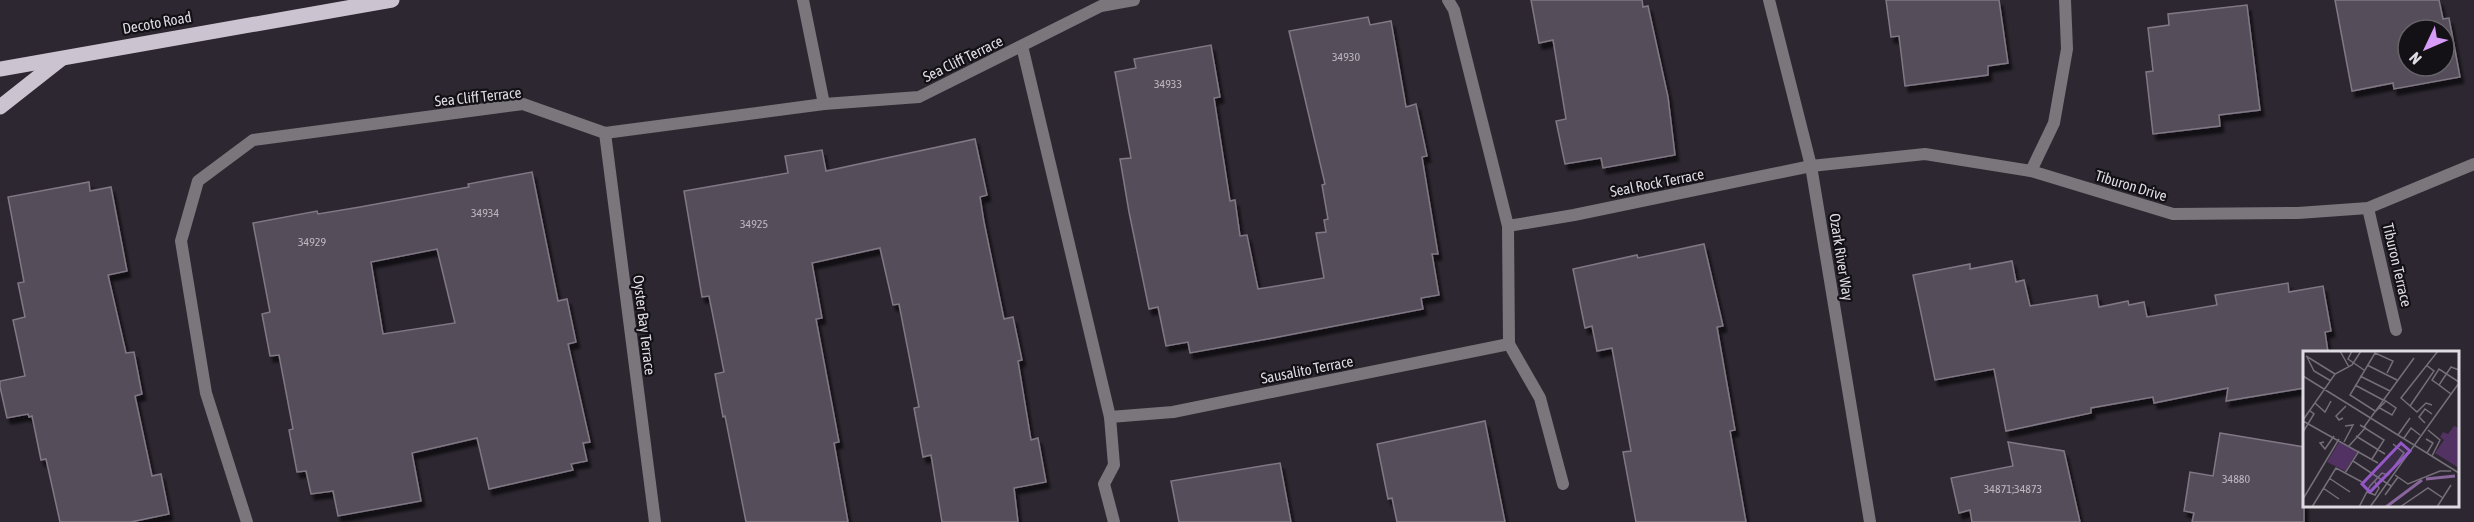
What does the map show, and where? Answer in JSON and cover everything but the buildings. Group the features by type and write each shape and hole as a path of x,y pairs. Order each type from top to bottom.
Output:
{"main road":[{"name":"Decoto Road","path":"0,69 392,0"},
{"path":"0,107 63,58"}],"street":[{"path":"803,0 824,104"},
{"name":"Sea Cliff Terrace","path":"247,522 206,393 181,241 198,181 253,141 523,104 605,133 824,104 920,97 1101,6 1134,0"},
{"path":"1448,0 1454,10 1508,226 1509,344 1539,398 1563,484"},
{"name":"Ozark River Way","path":"1769,0 1810,166 1870,522"},
{"path":"2031,171 2054,123 2067,49 2065,0"},
{"path":"1022,46 1110,417 1114,465 1104,484 1114,522"},
{"name":"Oyster Bay Terrace","path":"605,133 650,521"},
{"name":"Tiburon Drive","path":"1810,166 1925,154 2031,171 2173,214 2298,213 2368,208 2474,164"},
{"name":"Seal Rock Terrace","path":"1508,226 1574,215 1810,166"},
{"name":"Tiburon Terrace","path":"2368,208 2396,330"},
{"name":"Sausalito Terrace","path":"1110,417 1173,412 1509,344"}]}
